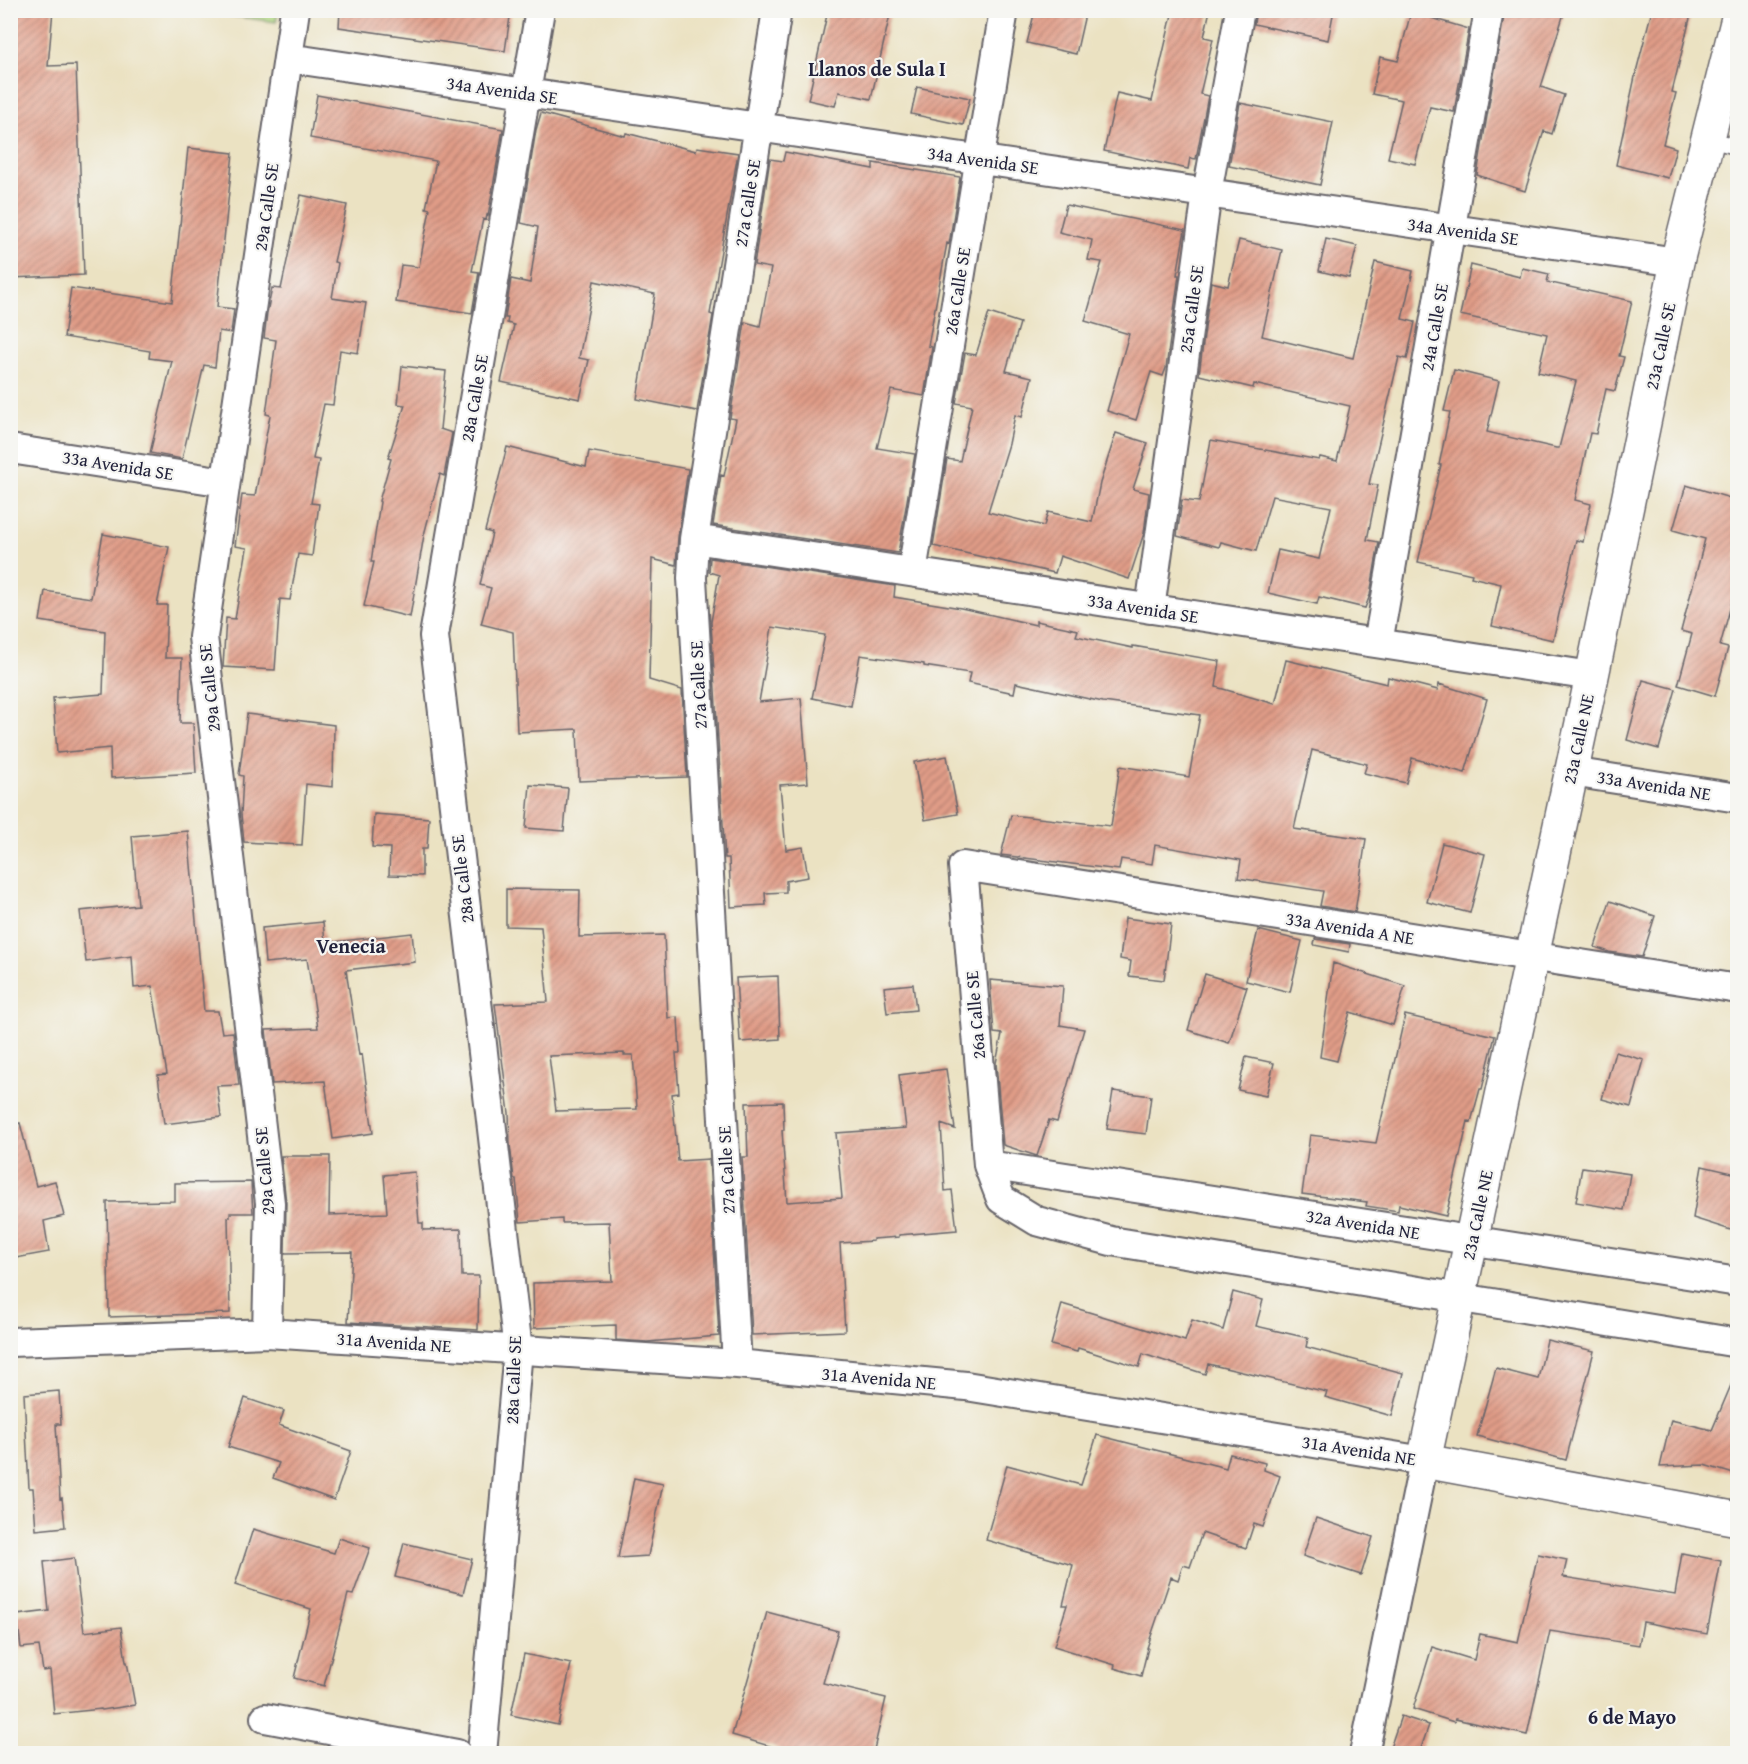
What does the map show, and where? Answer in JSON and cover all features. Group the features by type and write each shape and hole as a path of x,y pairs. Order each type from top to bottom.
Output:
{"street":[{"name":"29a Calle SE","path":"267,1333 270,1203 203,637 295,10"},
{"name":"28a Calle SE","path":"482,1754 518,1350 434,636 540,10"},
{"name":"27a Calle SE","path":"737,1364 692,578 694,539 777,10"},
{"name":"26a Calle SE","path":"912,572 1004,10"},
{"name":"25a Calle SE","path":"1150,609 1207,193 1240,10"},
{"name":"24a Calle SE","path":"1378,643 1489,10"},
{"name":"23a Calle SE","path":"1592,676 1677,262 1722,143 1737,18"},
{"name":"34a Avenida SE","path":"288,58 1677,262"},
{"name":"33a Avenida SE","path":"10,448 225,482"},
{"name":"33a Avenida SE","path":"694,539 1592,676"},
{"name":"23a Calle NE","path":"1364,1754 1424,1461 1592,676"},
{"name":"33a Avenida NE","path":"1571,772 1737,798"},
{"name":"26a Calle SE","path":"963,866 988,1165 1001,1199 1037,1221 1111,1241 1737,1343"},
{"name":"33a Avenida A NE","path":"963,866 1737,989"},
{"name":"32a Avenida NE","path":"988,1165 1737,1282"},
{"name":"31a Avenida NE","path":"10,1342 267,1333 737,1364 966,1386 1424,1461 1737,1519"},
{"path":"265,1718 457,1754"}],"green space":[{"path":"194,11 278,11 276,22"}],"building":[{"path":"16,10 53,10 48,66 76,65 84,275 10,278 10,53 12,53"},
{"path":"340,10 511,10 505,51 339,27"},
{"path":"828,10 891,10 871,99 839,92 835,106 808,100"},
{"path":"1035,10 1086,10 1076,54 1027,43"},
{"path":"1173,10 1210,10 1204,37 1213,39 1200,94 1208,96 1196,159 1190,158 1188,169 1104,151 1117,93 1152,101"},
{"path":"1256,10 1334,10 1328,40 1254,24"},
{"path":"1505,10 1565,10 1541,87 1564,95 1552,134 1544,131 1525,191 1477,175"},
{"path":"1652,10 1692,10 1672,92 1676,93 1663,144 1676,148 1668,178 1616,165"},
{"path":"1411,12 1469,29 1454,112 1430,107 1415,164 1388,158 1402,100 1372,94 1380,57 1398,61"},
{"path":"917,87 970,98 963,125 911,114"},
{"path":"317,95 503,129 488,216 486,220 483,219 472,271 479,272 472,313 396,302 401,265 419,267 430,209 426,208 436,161 310,138"},
{"path":"1240,103 1333,122 1320,185 1229,166"},
{"path":"541,113 625,136 626,133 696,151 697,147 738,153 710,314 713,315 697,411 637,399 655,294 594,281 579,358 589,360 580,399 501,382 514,325 507,323 508,318 505,318 511,279 530,283 538,227 521,223 536,130"},
{"path":"188,148 233,153 217,307 234,309 231,333 219,331 215,367 204,365 182,459 150,453 172,361 149,358 150,351 64,337 71,288 172,302"},
{"path":"785,152 873,169 873,163 960,177 928,346 932,347 924,396 891,390 877,448 915,454 898,553 713,525 721,475 724,476 736,419 730,418 745,322 760,326 771,268 754,265 770,159 783,161"},
{"path":"301,195 347,205 334,262 338,263 332,298 366,303 358,353 340,350 333,405 324,404 313,459 319,460 311,503 319,504 312,556 298,554 290,600 280,599 275,670 223,667 226,618 235,619 247,548 235,546 242,495 255,496 270,415 266,414 276,340 264,338 267,313 272,288 281,289"},
{"path":"1066,205 1185,230 1166,368 1163,376 1151,372 1136,420 1107,411 1129,334 1085,321 1102,262 1088,260 1092,240 1059,232"},
{"path":"1326,239 1357,246 1349,278 1319,271"},
{"path":"1239,240 1282,250 1262,336 1353,358 1375,262 1413,271 1402,319 1415,322 1407,359 1399,357 1369,484 1378,485 1367,540 1379,542 1370,595 1365,608 1319,597 1317,604 1268,593 1278,550 1319,559 1331,507 1272,496 1256,551 1221,542 1219,547 1177,536 1182,500 1199,502 1211,440 1319,460 1320,457 1337,461 1350,406 1254,384 1253,388 1199,375 1211,282 1228,286"},
{"path":"1471,265 1520,277 1522,268 1549,274 1547,282 1632,301 1619,356 1624,357 1615,391 1606,389 1596,434 1590,433 1575,500 1591,504 1583,542 1576,540 1553,640 1492,626 1501,584 1471,577 1472,574 1418,562 1441,465 1439,465 1450,412 1444,411 1454,370 1499,381 1487,432 1556,448 1559,448 1576,381 1538,372 1547,334 1460,315"},
{"path":"989,313 1020,323 1006,371 1032,377 1022,417 1015,415 1009,444 988,512 1044,526 1048,512 1092,522 1100,483 1116,433 1148,443 1133,489 1149,493 1144,533 1129,579 1060,556 1055,573 933,546 947,459 960,461 972,406 956,403 965,353 976,355"},
{"path":"402,366 446,371 440,429 452,433 444,476 440,474 424,535 410,617 364,606 374,562 371,562 379,501 391,459 388,458 405,405 398,404"},
{"path":"507,447 586,467 589,451 688,469 676,565 652,559 649,680 682,690 687,777 579,781 577,729 517,732 513,632 481,624 491,588 480,585 492,533 485,531"},
{"path":"1686,485 1737,500 1737,583 1720,646 1728,648 1715,696 1678,685 1692,634 1681,631 1705,539 1673,530"},
{"path":"103,534 169,547 157,605 167,605 165,658 182,658 180,723 193,723 196,773 111,778 110,748 57,753 53,698 103,694 105,631 40,621 45,591 91,598"},
{"path":"710,558 895,586 894,597 961,608 1036,625 1036,621 1078,630 1076,636 1133,648 1133,646 1220,661 1216,687 1275,704 1286,660 1387,684 1388,677 1438,690 1439,684 1487,699 1465,773 1412,758 1406,783 1364,773 1367,764 1312,750 1294,829 1366,839 1355,912 1320,906 1323,891 1238,878 1241,860 1155,845 1152,864 1121,859 1119,870 1001,855 1011,815 1111,826 1120,766 1189,777 1200,715 1103,702 1016,683 1014,693 968,683 970,673 860,655 851,706 812,698 825,635 772,627 759,702 801,698 808,783 780,785 786,850 803,847 808,877 786,881 786,892 765,893 766,905 731,907 729,858 725,858 711,622 719,575 709,572"},
{"path":"1643,680 1676,689 1659,749 1627,740"},
{"path":"247,714 334,725 333,787 306,784 302,845 244,842 241,814 243,776 239,775"},
{"path":"947,756 958,814 925,820 914,762"},
{"path":"530,785 568,788 564,831 526,828"},
{"path":"374,814 429,818 427,849 422,849 422,876 389,875 390,848 372,847"},
{"path":"188,831 204,1011 218,1011 222,1033 233,1032 239,1085 217,1086 221,1117 164,1124 158,1075 167,1074 152,986 134,988 132,956 86,962 80,911 138,905 132,836"},
{"path":"1442,843 1485,854 1470,913 1427,902"},
{"path":"506,889 580,890 579,937 664,935 668,1018 678,1017 680,1053 676,1053 679,1093 672,1094 678,1161 709,1159 719,1336 647,1342 616,1340 616,1325 534,1328 533,1283 612,1281 609,1222 562,1223 562,1219 520,1222 495,1004 548,1002 541,927 506,926","holes":["624,1053 624,1055 633,1055 637,1109 556,1111 549,1056"]},
{"path":"1610,901 1655,916 1642,957 1609,952 1595,947"},
{"path":"1125,918 1171,924 1164,980 1129,976 1131,961 1120,959"},
{"path":"323,922 325,943 412,933 415,962 346,970 359,1055 362,1054 373,1133 333,1139 325,1081 272,1084 266,1030 318,1028 307,959 265,963 262,928"},
{"path":"1258,930 1302,941 1290,992 1246,981"},
{"path":"1315,939 1350,944 1349,952 1314,945"},
{"path":"1333,963 1405,986 1393,1025 1350,1012 1337,1061 1320,1057"},
{"path":"1205,974 1247,987 1229,1043 1188,1030"},
{"path":"778,976 780,1039 740,1042 736,978"},
{"path":"990,980 1063,986 1060,1025 1084,1029 1057,1122 1049,1120 1037,1156 1003,1145 996,1063 1002,1034 994,1033"},
{"path":"913,984 916,1010 887,1013 884,987"},
{"path":"1405,1015 1495,1036 1482,1089 1480,1089 1471,1122 1468,1121 1446,1216 1399,1205 1398,1211 1366,1206 1367,1202 1302,1194 1310,1135 1376,1143"},
{"path":"1615,1052 1644,1060 1631,1107 1602,1099"},
{"path":"1246,1057 1274,1063 1266,1096 1238,1090"},
{"path":"946,1069 955,1129 941,1124 945,1191 952,1190 957,1230 840,1243 845,1331 752,1335 742,1157 748,1157 746,1103 783,1102 784,1130 782,1130 787,1202 842,1198 836,1133 906,1128 899,1075"},
{"path":"1113,1091 1151,1096 1146,1134 1107,1129"},
{"path":"20,1123 36,1186 55,1181 64,1216 44,1221 49,1252 10,1259 10,1125"},
{"path":"281,1156 330,1156 329,1215 387,1213 384,1175 415,1172 419,1223 423,1223 423,1230 461,1229 462,1276 479,1276 478,1330 348,1322 352,1252 285,1253 286,1203"},
{"path":"1702,1166 1737,1174 1737,1232 1693,1218"},
{"path":"1582,1167 1630,1174 1624,1210 1576,1202"},
{"path":"251,1182 253,1213 230,1213 228,1217 230,1313 109,1317 107,1202 175,1201 175,1183"},
{"path":"1233,1292 1263,1300 1256,1326 1308,1338 1306,1347 1403,1373 1392,1416 1325,1397 1327,1392 1208,1364 1205,1374 1143,1354 1139,1367 1078,1348 1077,1352 1051,1345 1062,1304 1185,1341 1192,1320 1223,1330"},
{"path":"1547,1340 1594,1351 1566,1460 1477,1436 1496,1368 1538,1379"},
{"path":"1737,1371 1737,1475 1704,1465 1660,1467 1671,1420 1712,1430"},
{"path":"59,1391 61,1424 56,1424 60,1499 62,1498 65,1527 36,1530 33,1488 29,1488 24,1394"},
{"path":"245,1398 284,1411 279,1425 351,1451 334,1500 273,1478 279,1463 228,1447"},
{"path":"1097,1435 1226,1468 1230,1454 1265,1463 1264,1470 1280,1476 1263,1527 1254,1524 1246,1548 1202,1533 1190,1567 1183,1565 1178,1580 1171,1577 1147,1648 1141,1676 1114,1668 1115,1665 1054,1646 1067,1605 1063,1605 1073,1565 986,1540 1007,1465 1081,1485"},
{"path":"634,1478 663,1484 648,1556 618,1558"},
{"path":"1316,1518 1373,1537 1361,1575 1303,1556"},
{"path":"253,1529 334,1553 339,1538 370,1548 353,1595 348,1594 324,1686 294,1678 311,1609 235,1585"},
{"path":"404,1543 472,1559 463,1594 395,1577"},
{"path":"1682,1553 1721,1561 1707,1634 1643,1622 1639,1645 1550,1631 1527,1735 1455,1719 1454,1722 1413,1709 1432,1647 1474,1660 1480,1634 1518,1642 1538,1554 1567,1560 1563,1577 1675,1595"},
{"path":"74,1558 84,1632 121,1627 135,1705 54,1714 50,1670 43,1671 39,1646 21,1648 17,1615 49,1611 44,1562"},
{"path":"767,1612 838,1631 823,1683 886,1698 873,1754 796,1754 732,1735"},
{"path":"524,1654 571,1664 558,1725 511,1715"},
{"path":"1401,1716 1429,1725 1419,1754 1406,1754 1390,1748"}],"district":[{"name":"Llanos de Sula I","path":"877,68"},
{"name":"Venecia","path":"351,945"},
{"name":"6 de Mayo","path":"1632,1716"}]}
